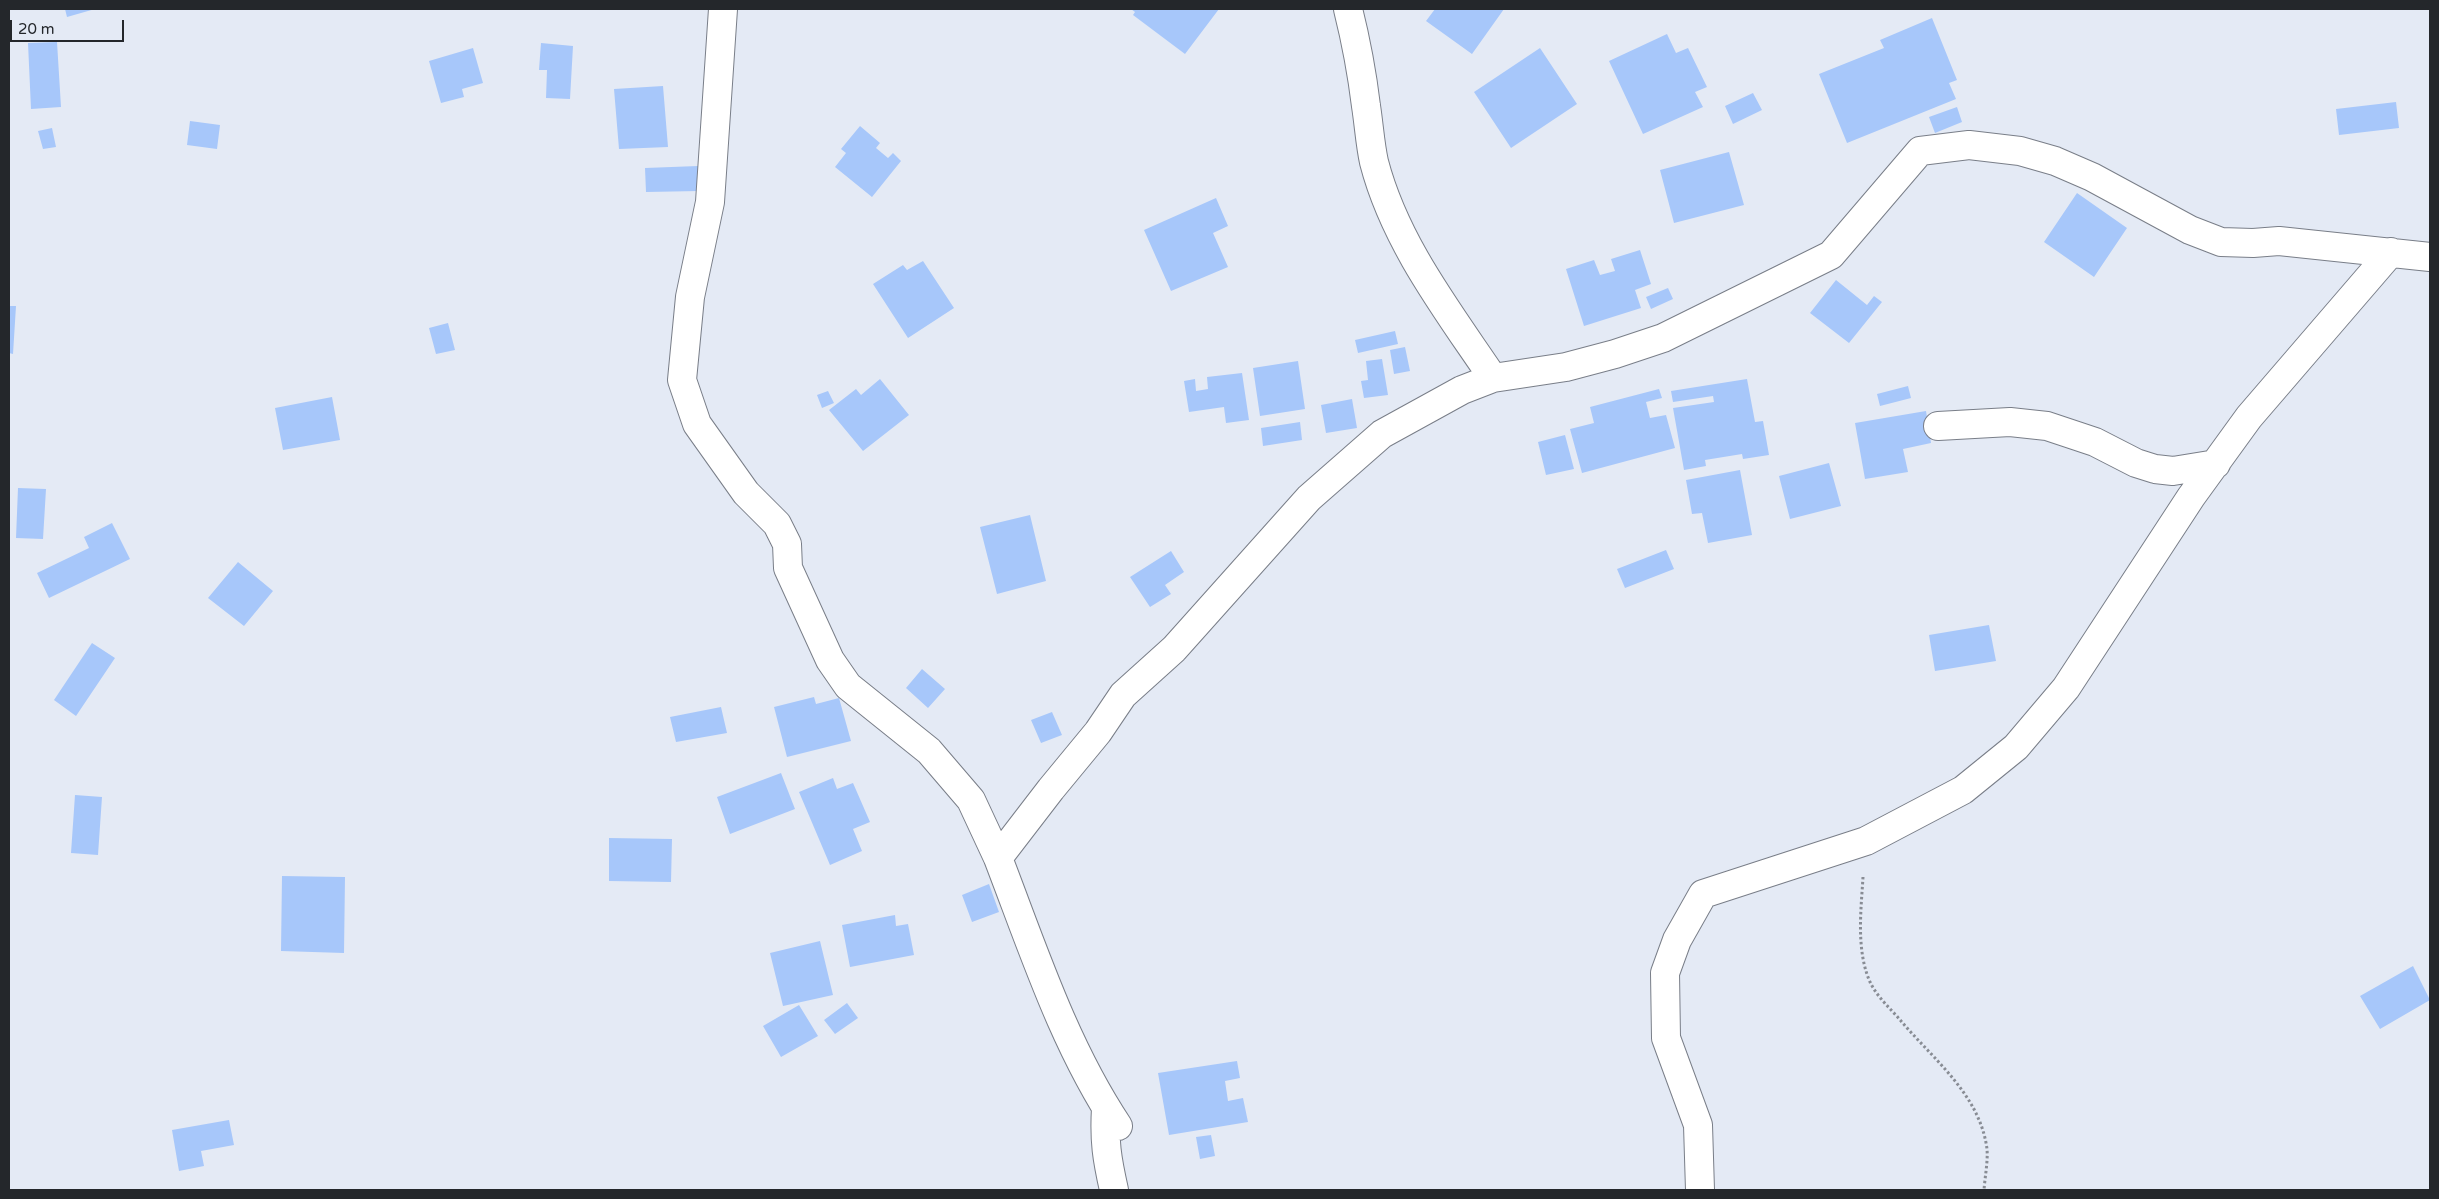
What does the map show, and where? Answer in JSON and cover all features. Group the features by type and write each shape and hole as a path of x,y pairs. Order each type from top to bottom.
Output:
{"street":[{"path":"723,9 710,202 690,297 682,380 697,424 746,493 777,524 788,544 788,568 830,660 848,686 929,752 971,800 998,858 1060,1016 1112,1117 1104,1137 1114,1190"},
{"path":"1348,9 1360,65 1372,151 1388,202 1406,243 1433,290 1493,378"},
{"path":"998,858 1098,732 1123,695 1174,649 1309,498 1382,434 1462,390 1493,378 1566,367 1615,354 1663,338 1831,255 1920,151 1978,145 2029,153 2055,161 2092,177 2190,230 2221,242 2253,243 2279,241 2430,257"},
{"path":"1700,1190 1698,1125 1666,1038 1665,973 1677,940 1703,894 1866,842 1962,790 2016,747 2066,688 2163,538 2249,417 2391,252"},
{"path":"1938,426 2010,422 2047,426 2095,442 2136,463 2155,469 2173,471 2216,464"}],"path":[{"path":"1866,842 1861,923 1865,966 1870,982 1912,1034 1959,1085 1973,1106 1987,1150 1984,1190"}],"building":[{"path":"65,9 95,9 67,17"},
{"path":"1131,9 1219,9 1185,54 1133,15 1135,12"},
{"path":"1435,9 1504,9 1472,54 1426,21"},
{"path":"1932,18 1957,80 1949,83 1956,99 1847,143 1819,74 1884,48 1880,40"},
{"path":"1667,34 1676,53 1688,48 1707,87 1695,92 1703,107 1643,134 1609,61"},
{"path":"57,42 61,107 31,109 28,43"},
{"path":"541,43 573,46 570,99 546,98 547,70 539,70"},
{"path":"473,48 483,83 462,89 464,97 441,103 429,61"},
{"path":"1540,48 1577,104 1511,148 1474,92"},
{"path":"663,86 668,147 619,149 614,89"},
{"path":"1753,93 1762,110 1733,124 1725,106"},
{"path":"2396,102 2399,128 2339,135 2336,109"},
{"path":"1957,107 1962,122 1935,133 1929,117"},
{"path":"190,121 220,125 217,149 187,145"},
{"path":"860,126 880,143 876,148 888,158 893,153 901,161 872,197 835,167 846,153 841,149"},
{"path":"52,128 56,147 43,149 38,131"},
{"path":"1729,152 1744,205 1674,223 1660,170"},
{"path":"698,166 699,191 646,192 645,168"},
{"path":"2077,193 2127,228 2094,277 2044,242"},
{"path":"1216,198 1228,226 1213,233 1228,267 1171,291 1144,230"},
{"path":"1640,250 1651,284 1635,290 1641,308 1584,326 1566,269 1594,260 1600,275 1615,271 1611,259"},
{"path":"923,261 954,308 908,338 873,284 903,265 907,270"},
{"path":"1836,280 1867,305 1874,296 1882,302 1849,343 1810,313"},
{"path":"1668,288 1673,299 1651,309 1646,297"},
{"path":"9,306 16,306 13,354 9,353"},
{"path":"448,323 455,350 436,354 429,328"},
{"path":"1395,331 1398,344 1358,353 1355,340"},
{"path":"1405,347 1410,371 1394,374 1390,350"},
{"path":"1382,359 1388,395 1364,398 1361,381 1368,380 1366,361"},
{"path":"1298,361 1305,409 1260,416 1253,368"},
{"path":"1242,373 1249,420 1226,423 1224,407 1189,412 1184,381 1195,379 1196,391 1208,389 1207,377"},
{"path":"880,379 909,415 863,451 829,410 856,389 861,395"},
{"path":"1747,379 1755,422 1763,421 1769,455 1743,459 1742,454 1705,460 1706,466 1684,470 1673,408 1714,402 1713,396 1673,402 1671,391"},
{"path":"1908,386 1911,398 1880,406 1877,394"},
{"path":"1659,389 1662,398 1646,402 1650,418 1666,415 1675,448 1582,473 1570,429 1594,423 1590,407"},
{"path":"828,391 834,403 822,408 817,395"},
{"path":"332,397 340,440 283,450 275,408"},
{"path":"1352,399 1357,428 1326,433 1321,405"},
{"path":"1926,411 1931,443 1903,449 1908,472 1865,479 1855,423"},
{"path":"1300,422 1302,440 1263,446 1261,428"},
{"path":"1565,435 1574,469 1546,475 1538,442"},
{"path":"1829,463 1841,506 1790,519 1779,476"},
{"path":"1740,470 1752,535 1708,543 1702,513 1692,514 1686,480"},
{"path":"18,488 46,489 43,539 16,538"},
{"path":"1030,515 1046,581 997,594 980,527"},
{"path":"112,523 130,559 49,598 37,573 89,548 84,537"},
{"path":"1666,550 1674,569 1625,588 1617,569"},
{"path":"1171,551 1184,572 1165,585 1171,594 1150,607 1130,577"},
{"path":"238,562 273,591 244,626 208,598"},
{"path":"1989,625 1996,661 1935,671 1929,635"},
{"path":"92,643 115,658 76,716 54,700"},
{"path":"922,669 945,689 928,708 906,688"},
{"path":"814,697 816,704 839,698 851,741 787,757 774,707"},
{"path":"721,707 727,733 676,742 670,717"},
{"path":"1052,712 1062,735 1041,743 1031,720"},
{"path":"781,773 795,809 730,834 717,797"},
{"path":"833,778 837,789 853,783 870,822 853,829 862,851 830,865 799,792"},
{"path":"75,795 102,797 98,855 71,853"},
{"path":"609,838 672,839 671,882 609,881"},
{"path":"282,876 345,877 344,953 281,951"},
{"path":"989,884 999,912 972,922 962,895"},
{"path":"895,915 896,926 908,924 914,955 850,967 842,925"},
{"path":"820,941 833,995 783,1006 770,953"},
{"path":"2413,966 2430,1000 2380,1029 2360,996"},
{"path":"847,1003 858,1018 835,1034 824,1020"},
{"path":"799,1005 818,1036 781,1057 763,1026"},
{"path":"1237,1061 1240,1078 1225,1081 1228,1101 1243,1098 1248,1122 1169,1135 1158,1073"},
{"path":"229,1120 234,1145 201,1151 204,1166 179,1171 172,1130"},
{"path":"1211,1135 1215,1156 1200,1159 1196,1137"}]}
